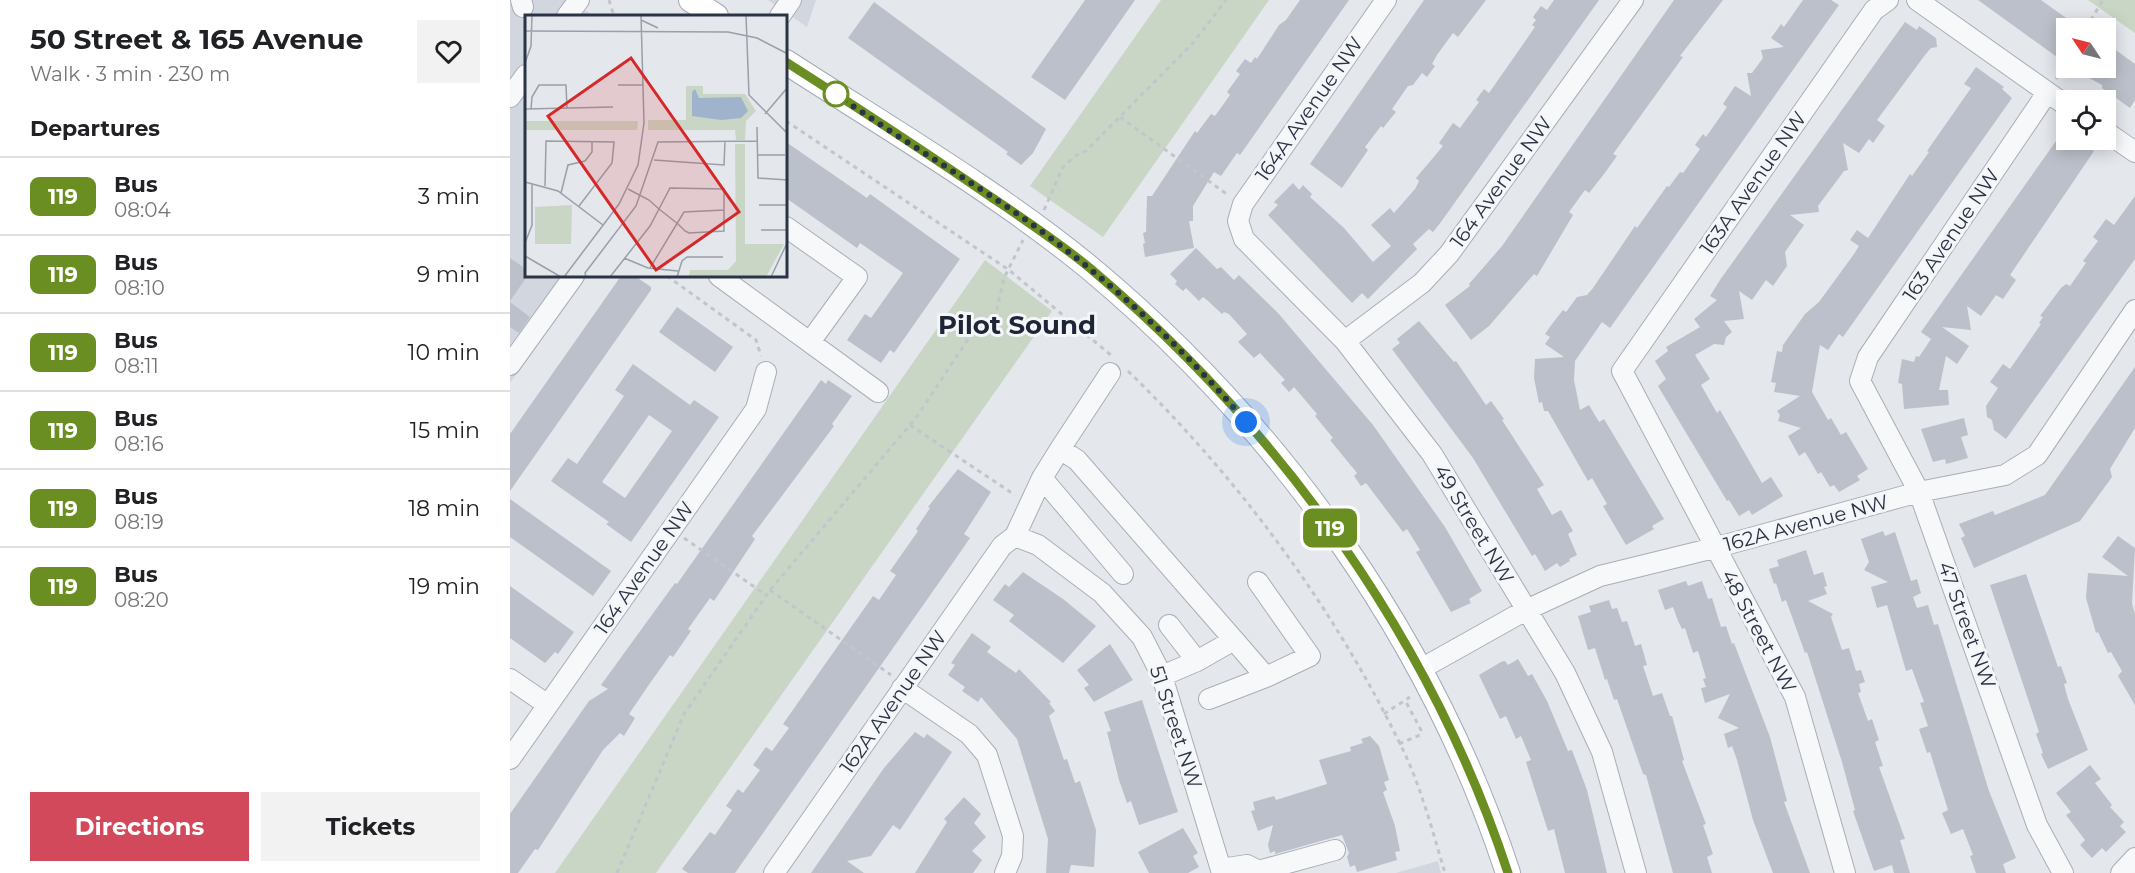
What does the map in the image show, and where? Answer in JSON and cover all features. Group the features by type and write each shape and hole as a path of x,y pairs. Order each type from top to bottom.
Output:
{"main road":[{"path":"691,0 714,15"},
{"path":"788,63 1032,225 1090,268 1172,342 1235,409 1296,482 1364,579 1419,670 1440,706 1483,804 1508,873"},
{"path":"1419,670 1419,692 1470,807 1493,873"}],"street":[{"path":"568,15 579,0"},
{"path":"781,15 790,0"},
{"name":"164A Avenue NW","path":"1240,213 1386,0"},
{"name":"164 Avenue NW","path":"1345,341 1422,283 1449,254 1633,0"},
{"name":"163A Avenue NW","path":"1622,371 1874,10 1888,0"},
{"path":"1917,0 2056,99"},
{"path":"510,97 525,76"},
{"name":"163 Avenue NW","path":"1860,381 1868,357 2047,93"},
{"path":"2116,139 2135,152"},
{"name":"49 Street NW","path":"1240,213 1249,244 1345,341 1432,454 1565,673 1588,717 1611,779 1636,873"},
{"path":"788,228 857,277 810,342"},
{"path":"510,365 573,278"},
{"path":"721,278 878,392"},
{"name":"162A Avenue NW","path":"1419,670 1526,610 1600,576 1714,548 1919,492 2005,475 2037,455 2135,310"},
{"path":"1015,536 1042,478 1116,365"},
{"name":"48 Street NW","path":"1622,371 1795,697 1845,873"},
{"name":"164 Avenue NW","path":"510,759 756,409 766,372"},
{"name":"47 Street NW","path":"1860,381 1919,492 2037,825 2063,873"},
{"path":"1060,449 1077,460 1266,677"},
{"path":"1042,478 1123,574"},
{"name":"162A Avenue NW","path":"774,873 1002,546 1015,536"},
{"name":"51 Street NW","path":"1015,536 1038,545 1116,606 1142,637 1162,676 1221,871"},
{"path":"1209,699 1266,677 1310,656 1257,582"},
{"path":"1169,626 1197,661"},
{"path":"1162,676 1197,661 1233,640"},
{"path":"510,679 548,705"},
{"path":"904,687 969,735 987,755 1013,836 1012,856 1005,873"},
{"path":"1221,871 1247,865 1263,872 1335,850"},
{"path":"2121,873 2135,858"}],"path":[{"path":"609,0 614,15"},
{"path":"1039,216 1067,162 1086,151 1193,43 1226,0"},
{"path":"2092,18 2103,0"},
{"path":"1120,117 1163,148 1240,213"},
{"path":"788,122 1009,270 1175,419 1258,515 1313,590 1384,714 1409,764 1445,873"},
{"path":"617,873 684,714 766,595 910,425 943,380 970,336 997,309 1004,278 1025,235"},
{"path":"670,278 756,340 766,372"},
{"path":"910,425 1029,504"},
{"path":"672,529 766,595"},
{"path":"770,590 904,687"},
{"path":"1384,714 1407,702 1410,697"},
{"path":"1399,744 1420,735 1421,730 1407,702"}],"shaded area":[{"path":"510,0 569,0 592,15 525,15 525,278 585,278 510,383"},
{"path":"768,0 816,0 807,27"},
{"path":"1438,861 1441,873 1396,873"}],"green space":[{"path":"1161,0 1269,0 1103,237 1030,186"},
{"path":"2088,0 2135,0 2135,33"},
{"path":"985,260 1052,311 656,873 555,873"}],"building":[{"path":"1085,0 1135,0 1065,100 1031,77"},
{"path":"1300,0 1349,0 1240,155 1237,153 1221,176 1214,172 1193,206 1193,221 1189,221 1194,248 1145,257 1143,233 1146,232 1147,196 1152,196 1195,131 1197,133 1211,114 1215,116 1230,95 1227,92 1240,74 1236,71 1245,59 1251,63 1255,57 1257,59 1279,25 1286,20"},
{"path":"1424,0 1486,0 1458,37 1453,33 1437,55 1432,64 1435,66 1427,77 1422,73 1413,85 1408,86 1392,109 1396,112 1383,128 1381,126 1365,147 1368,150 1342,188 1310,164"},
{"path":"1554,0 1599,0 1433,232 1429,229 1413,244 1417,249 1368,299 1362,293 1352,303 1268,215 1278,205 1274,202 1293,183 1299,190 1303,185 1312,194 1310,197 1344,228 1373,262 1391,246 1371,225 1390,208 1394,213 1415,189 1419,181 1416,178 1443,146 1439,143 1453,123 1460,128 1479,102 1476,100 1484,89 1489,93 1535,27 1532,25 1536,20 1533,17 1541,6 1547,10"},
{"path":"1674,0 1723,0 1680,56 1683,57 1613,154 1617,156 1604,174 1589,193 1585,190 1569,212 1573,215 1537,276 1534,274 1489,326 1471,340 1445,305 1470,286 1469,284 1502,246"},
{"path":"1803,0 1831,0 1839,5 1610,328 1602,322 1575,361 1574,380 1580,410 1589,405 1599,422 1604,419 1664,519 1652,526 1654,529 1626,545 1603,506 1607,504 1592,478 1588,481 1548,411 1544,411 1542,402 1539,403 1534,378 1535,359 1564,357 1545,344 1550,337 1545,334 1563,310 1566,312 1577,297 1587,295 1593,288 1635,226 1637,228 1667,186 1669,187 1680,172 1683,173 1700,149 1695,145 1703,134 1706,137 1727,107 1723,104 1735,86 1751,96 1747,73 1752,73 1763,58 1761,50 1784,47 1771,38 1781,24 1784,27"},
{"path":"1978,0 2041,0 2066,18 2056,18 2056,56"},
{"path":"874,2 1046,129 1033,153 1021,165 1006,154 1008,152 848,38"},
{"path":"1905,22 1917,30 1919,26 1936,38 1937,47 1931,48 1925,55 1877,120 1885,126 1873,143 1869,139 1859,153 1843,143 1848,170 1844,171 1818,206 1819,212 1790,215 1804,225 1785,252 1787,266 1773,286 1766,280 1752,300 1739,291 1744,319 1724,321 1732,332 1726,337 1724,345 1714,344 1695,355 1710,379 1701,385 1717,413 1720,410 1762,483 1771,477 1783,496 1752,515 1749,510 1739,516 1729,500 1727,501 1658,386 1666,379 1655,361 1668,351 1666,347 1700,327 1694,319 1717,300 1710,296 1720,280"},
{"path":"2116,50 2135,64 2135,100 2130,108 2116,98 2116,90 2105,90 2102,85 2089,78 2116,78"},
{"path":"1976,67 2004,87 2002,89 2012,98 1843,337 1839,334 1828,350 1820,345 1812,392 1828,420 1831,418 1841,435 1846,432 1868,469 1857,476 1860,480 1839,492 1834,485 1830,487 1821,472 1818,474 1805,452 1799,456 1788,436 1801,428 1778,421 1780,415 1777,411 1800,396 1774,392 1776,383 1771,382 1777,351 1782,352 1783,345 1805,314 1819,302 1854,254 1859,246 1850,240 1857,230 1868,238 1910,174 1912,176 1929,152 1927,151 1971,88 1964,84"},
{"path":"2056,141 2056,150 2094,151 2010,275 2016,280 2003,299 1996,295 1981,316 1967,306 1971,330 1942,327 1969,346 1957,364 1946,356 1939,390 1948,390 1949,405 1904,409 1902,384 1898,383 1902,359 1914,362 1916,356 1919,357 1931,339 1921,332"},
{"path":"788,143 867,198 870,194 960,259 894,353 890,350 881,363 847,340 865,314 871,318 903,273 860,243 857,248 788,199"},
{"path":"2135,196 2135,259 2006,439 1994,430 1992,420 1987,417 1986,406 1998,388 1990,382 2003,364 2010,369 2041,324 2039,323 2043,317 2040,316 2061,288 2066,284 2070,286 2086,263 2083,261 2098,241 2093,237 2106,219 2114,225"},
{"path":"1196,248 1217,269 1221,267 1234,280 1239,275 1278,313 1373,425 1445,527 1482,591 1469,599 1471,603 1451,612 1416,552 1420,550 1407,529 1403,532 1366,483 1361,486 1354,476 1357,473 1330,440 1333,438 1315,416 1317,414 1294,387 1289,392 1281,383 1285,380 1260,353 1254,358 1238,342 1247,334 1229,314 1224,312 1222,314 1203,297 1199,301 1186,288 1183,291 1175,284 1177,281 1170,274"},
{"path":"510,258 525,268 526,278 510,301"},
{"path":"620,278 638,278 651,287 510,491 510,434"},
{"path":"510,302 530,317 519,333 510,327"},
{"path":"677,307 733,347 715,372 659,332"},
{"path":"1419,321 1454,362 1456,361 1486,405 1491,401 1504,419 1502,420 1544,485 1537,489 1552,515 1561,510 1573,531 1568,534 1577,555 1569,559 1570,561 1560,567 1557,563 1545,571 1535,554 1532,556 1473,458 1392,349 1400,343 1397,339"},
{"path":"633,364 690,405 694,400 719,417 631,542 606,524 609,522 551,481 568,458 577,464 624,396 615,390","holes":["649,415 672,431 625,498 602,482"]},
{"path":"2135,367 2135,428 2110,469 2112,477 2080,521 1974,568 1961,538 1965,536 1959,524 1993,511 1995,515 2045,495"},
{"path":"821,380 826,384 828,380 852,396 832,424 834,426 752,536 755,539 714,601 710,598 688,629 691,631 673,657 670,655 629,714 635,718 624,736 620,733 603,750 538,850 535,849 518,873 510,873 510,814 589,701 608,689 601,685 675,583 677,584"},
{"path":"1964,418 1968,435 1961,437 1968,458 1946,464 1945,459 1933,462 1921,429"},
{"path":"958,469 991,492 964,534 970,538 735,873 688,873 682,869 710,832 715,835 732,810 726,806 738,789 743,793 760,770 753,765 766,747 772,751 789,728 783,724 873,596 879,600 896,575 890,571 918,531 916,529 930,508 928,507"},
{"path":"510,499 611,571 593,596 510,537"},
{"path":"1883,531 1885,536 1895,532 1911,581 1917,579 1921,593 1913,597 1917,608 1928,605 1934,625 1938,624 1989,791 2016,858 2003,864 2006,873 1976,873 1970,856 1973,855 1963,829 1951,834 1942,813 1948,810 1930,752 1927,753 1919,729 1928,726 1920,703 1924,702 1912,669 1906,671 1887,605 1877,608 1871,587 1888,582 1864,570 1869,562 1861,539"},
{"path":"2118,536 2135,548 2132,604 2135,614 2135,705 2118,676 2122,671 2111,652 2108,653 2098,632 2096,633 2086,598 2088,573 2128,576 2102,557"},
{"path":"1806,550 1814,575 1823,572 1827,586 1824,587 1827,594 1808,601 1833,614 1831,617 1842,650 1849,648 1856,671 1861,670 1865,682 1859,684 1861,692 1858,693 1868,721 1872,719 1879,740 1875,742 1883,766 1879,767 1905,839 1900,840 1910,873 1894,873 1892,865 1874,871 1853,811 1855,810 1842,762 1807,652 1805,653 1786,600 1782,602 1769,569 1779,566 1777,560"},
{"path":"1023,572 1063,599 1096,626 1063,663 1009,621 1014,615 993,600 1005,584 1009,587"},
{"path":"2026,574 2058,667 2061,666 2067,683 2064,684 2068,699 2088,750 2048,769 2036,734 2039,732 1990,585"},
{"path":"1686,581 1688,586 1702,581 1708,599 1712,598 1721,627 1726,626 1732,644 1734,643 1770,737 1787,801 1784,802 1810,873 1773,873 1753,820 1737,760 1732,746 1728,748 1724,734 1739,728 1718,718 1730,694 1705,703 1701,688 1706,687 1703,679 1706,678 1698,651 1693,653 1685,628 1682,629 1673,607 1665,610 1658,590"},
{"path":"510,586 574,632 558,654 555,652 545,663 510,638"},
{"path":"1609,600 1612,609 1617,608 1622,622 1627,621 1635,646 1641,644 1647,665 1643,666 1653,696 1662,693 1670,716 1672,716 1684,760 1682,761 1706,824 1703,825 1713,854 1707,857 1712,873 1673,873 1646,775 1643,774 1617,699 1614,700 1607,679 1605,680 1595,648 1588,650 1578,616 1591,612 1589,606"},
{"path":"972,633 991,647 987,652 1016,673 1019,669 1051,702 1049,703 1055,711 1049,716 1064,760 1067,759 1075,783 1080,781 1096,830 1094,867 1071,865 1069,873 1046,873 1048,839 1017,739 981,697 978,702 962,691 965,687 948,675 955,665 951,663"},
{"path":"1110,644 1133,680 1094,702 1084,688 1089,685 1077,670"},
{"path":"1518,659 1528,676 1532,674 1547,701 1568,751 1572,750 1587,790 1607,873 1565,873 1554,829 1548,831 1526,762 1531,760 1521,736 1516,739 1506,716 1500,719 1479,675 1501,662 1505,661 1508,665"},
{"path":"1142,700 1178,812 1139,825 1131,801 1127,803 1119,780 1107,732 1111,731 1104,712"},
{"path":"915,732 924,738 927,734 952,752 900,830 893,825 871,856 847,861 864,873 811,873 884,768"},
{"path":"1370,736 1379,746 1389,780 1384,782 1387,790 1383,792 1395,826 1400,851 1395,852 1397,860 1357,872 1355,865 1350,867 1347,857 1349,853 1342,835 1275,854 1275,851 1270,853 1268,845 1273,825 1258,831 1251,811 1255,810 1253,802 1274,796 1276,800 1327,784 1319,760 1351,751 1350,747 1363,743 1361,739"},
{"path":"2090,765 2101,779 2095,783 2112,805 2110,807 2124,822 2120,826 2126,832 2106,852 2102,848 2092,858 2080,845 2085,840 2066,815 2071,812 2056,793"},
{"path":"964,797 981,814 974,823 986,837 972,851 982,860 973,873 915,873 947,822 944,819"},
{"path":"1183,828 1198,853 1193,856 1199,867 1188,873 1149,873 1138,852"}],"bus line":[{"name":"119","path":"788,63 938,160 1090,268 1206,376 1296,482 1342,544 1391,622 1440,706 1483,804 1508,873"}],"district":[{"name":"Pilot Sound","path":"1017,325"}],"route":[{"path":"836,94 938,160 1090,268 1172,342 1206,376 1246,422"}]}
